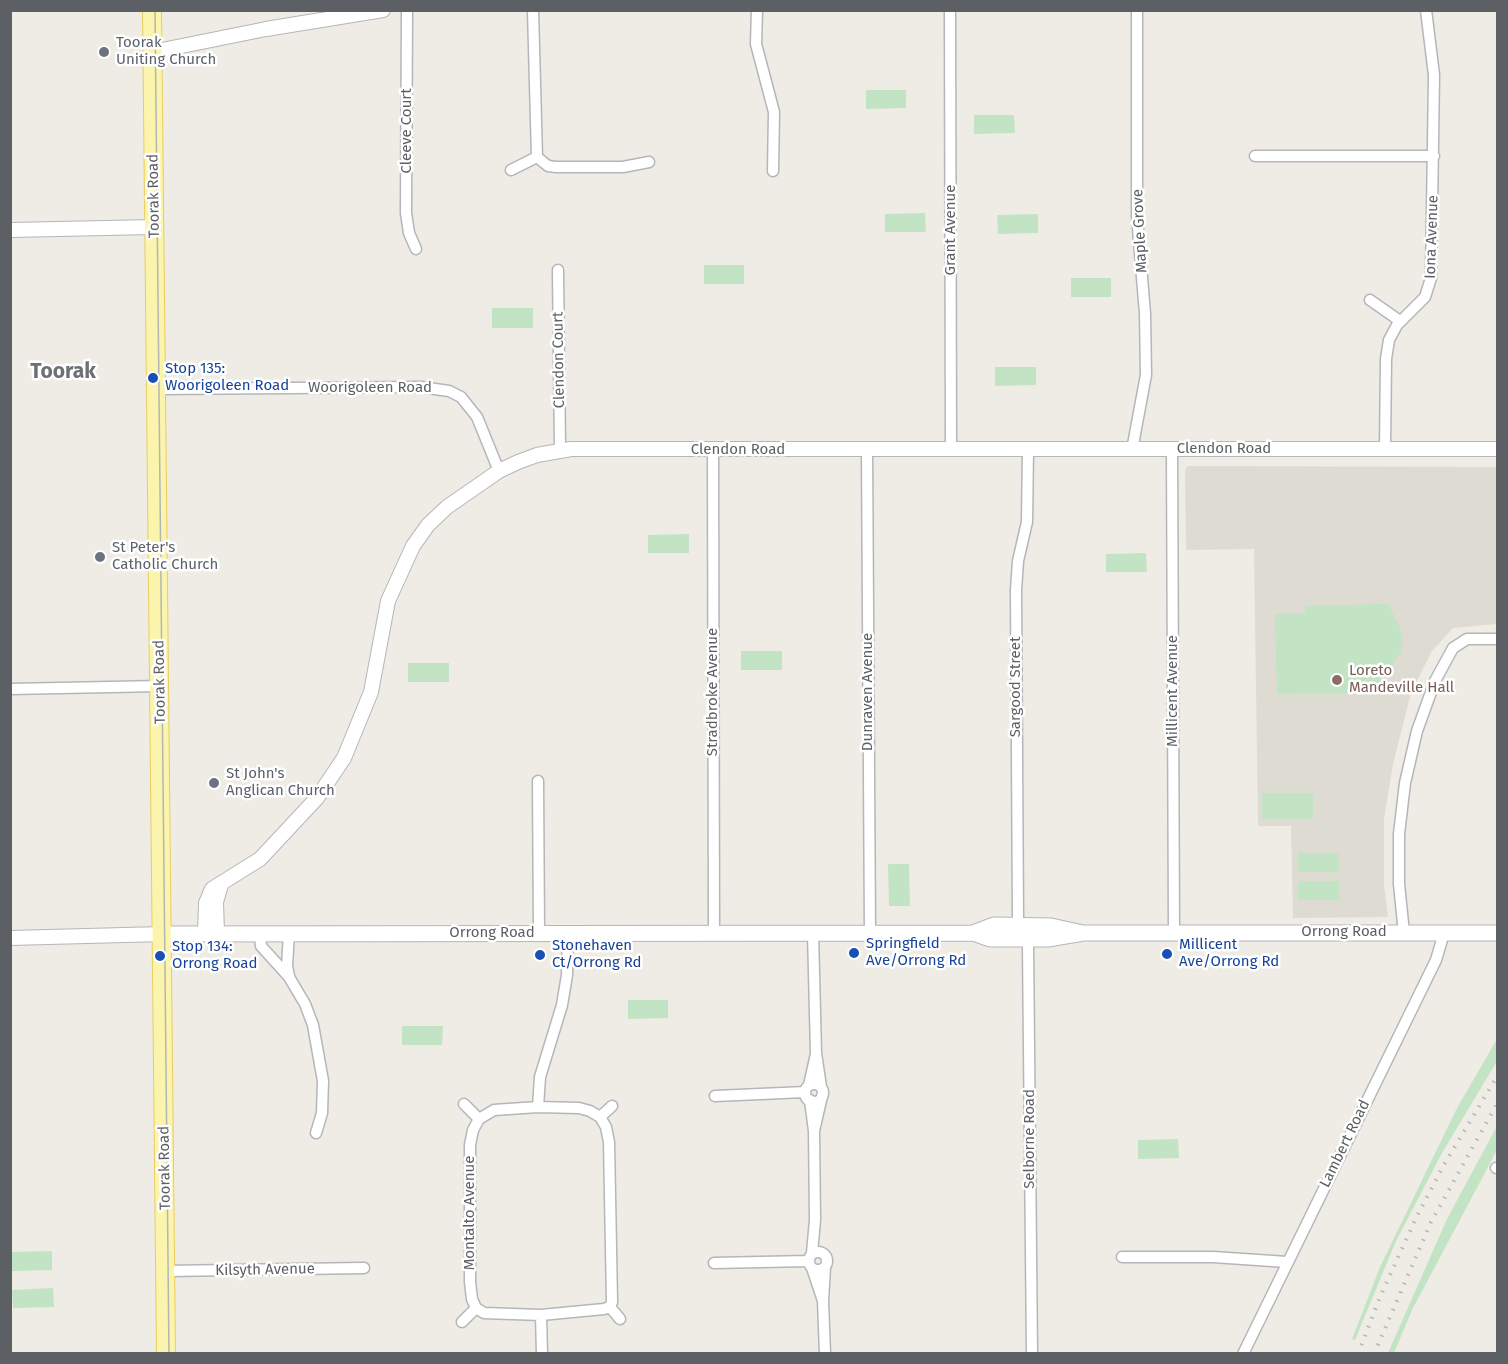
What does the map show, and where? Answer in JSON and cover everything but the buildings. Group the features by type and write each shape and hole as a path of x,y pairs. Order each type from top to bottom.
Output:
{"main road":[{"name":"Toorak Road","path":"152,10 166,1353"},
{"name":"Orrong Road","path":"163,934 974,933 994,925 1023,932 1051,926 1083,933 1497,933"}],"street":[{"path":"152,52 383,10"},
{"name":"Cleeve Court","path":"407,10 406,213 409,233 416,249"},
{"path":"533,10 537,157 548,166 556,167 623,167 649,162"},
{"path":"757,10 756,44 774,112 773,171"},
{"name":"Grant Avenue","path":"950,10 951,450"},
{"name":"Maple Grove","path":"1132,450 1146,375 1145,315 1137,216 1137,10"},
{"name":"Iona Avenue","path":"1385,449 1386,352 1392,334 1401,321 1420,304 1430,286 1434,156 1433,56 1425,10"},
{"path":"1254,156 1434,156"},
{"path":"511,170 537,157"},
{"path":"10,230 154,227"},
{"name":"Clendon Court","path":"558,270 560,450"},
{"path":"1370,300 1401,321"},
{"name":"Woorigoleen Road","path":"156,389 421,387 449,391 461,397 477,417 499,471"},
{"name":"Millicent Avenue","path":"1172,449 1174,932"},
{"name":"Clendon Road","path":"211,934 207,898 212,889 260,859 300,818 333,777 365,712 374,682 388,601 413,546 428,525 447,507 499,471 537,455 560,450 1497,449"},
{"name":"Dunraven Avenue","path":"867,450 870,933"},
{"name":"Sargood Street","path":"1023,932 1016,590 1018,561 1027,522 1028,450"},
{"name":"Stradbroke Avenue","path":"712,451 714,933"},
{"path":"1404,933 1399,834 1405,783 1417,731 1435,681 1453,648 1467,639 1497,639"},
{"path":"10,689 160,686"},
{"path":"538,781 538,933"},
{"name":"Selborne Road","path":"1023,932 1029,948 1032,1353"},
{"path":"289,933 287,966 289,976"},
{"path":"538,1107 540,1077 562,1005 567,975 568,933"},
{"path":"813,933 816,1053 821,1091 814,1131"},
{"name":"Lambert Road","path":"1244,1353 1436,960 1444,933"},
{"name":"Orrong Road","path":"10,938 163,934"},
{"path":"260,934 261,946 289,976 305,1004 321,1060 323,1099 316,1133"},
{"path":"816,1053 808,1093 814,1131 815,1220 811,1261 823,1301"},
{"path":"808,1093 816,1084 821,1091"},
{"path":"715,1096 808,1093 817,1101 821,1091"},
{"path":"464,1104 479,1119 500,1109 538,1107 579,1108 600,1117 606,1127 609,1142 612,1302 610,1307"},
{"path":"600,1117 612,1106"},
{"name":"Montalto Avenue","path":"476,1308 472,1299 470,1282 470,1145 473,1130 479,1119"},
{"path":"815,1220 826,1262 823,1301 824,1353"},
{"path":"714,1263 811,1261 821,1252 826,1262"},
{"path":"1122,1257 1213,1257 1287,1262"},
{"path":"811,1261 820,1270 826,1262"},
{"name":"Kilsyth Avenue","path":"166,1271 364,1268"},
{"path":"462,1322 476,1308 484,1313 541,1315 610,1307"},
{"path":"610,1307 620,1318"},
{"path":"541,1315 542,1353"}],"shaded area":[{"name":"Loreto Mandeville Hall","path":"1188,466 1497,467 1497,624 1453,628 1432,651 1411,693 1393,764 1384,819 1384,885 1388,917 1293,918 1291,826 1258,826 1254,549 1186,550 1185,470"}],"green space":[{"path":"866,90 906,90 906,108 866,109"},
{"path":"974,115 1014,115 1015,133 974,134"},
{"path":"925,213 926,232 885,232 885,214"},
{"path":"1038,214 1038,233 998,234 997,215"},
{"path":"704,265 744,265 744,284 704,284"},
{"path":"1071,278 1111,278 1111,297 1071,297"},
{"path":"492,308 533,308 533,328 492,328"},
{"path":"995,367 1036,367 1036,385 995,386"},
{"path":"689,534 689,553 648,553 648,535"},
{"path":"1146,553 1147,572 1106,572 1106,554"},
{"path":"1388,604 1401,630 1402,644 1401,652 1389,668 1383,689 1377,693 1277,694 1275,614 1305,613 1305,606"},
{"path":"741,651 782,651 782,670 741,670"},
{"path":"408,663 449,663 449,682 408,682"},
{"path":"1262,793 1313,793 1313,819 1262,819"},
{"path":"1298,853 1338,853 1339,872 1298,872"},
{"path":"888,864 909,864 910,906 889,906"},
{"path":"1298,881 1339,881 1339,900 1298,900"},
{"path":"628,1000 668,1000 668,1018 628,1019"},
{"path":"402,1026 443,1026 442,1045 402,1045"},
{"path":"1497,1039 1497,1061 1442,1153 1396,1241 1355,1340 1352,1339 1380,1267 1456,1110"},
{"path":"1497,1126 1497,1150 1412,1310 1394,1353 1388,1353 1447,1219"},
{"path":"1178,1139 1179,1158 1138,1159 1138,1140"},
{"path":"52,1251 52,1270 12,1271 11,1252"},
{"path":"53,1288 54,1307 13,1308 12,1290"}],"tram line":[{"path":"155,10 169,1354"}],"railway":[{"path":"1358,1354 1380,1297 1417,1216 1445,1163 1498,1075"},
{"path":"1374,1354 1431,1222 1498,1102"}],"place":[{"name":"Toorak Uniting Church","path":"104,52"},
{"name":"Stop 135: Woorigoleen Road","path":"153,378"},
{"name":"St Peter's Catholic Church","path":"100,557"},
{"name":"Loreto Mandeville Hall","path":"1337,680"},
{"name":"St John's Anglican Church","path":"214,783"},
{"name":"Springfield Ave/Orrong Rd","path":"854,953"},
{"name":"Millicent Ave/Orrong Rd","path":"1167,954"},
{"name":"Stonehaven Ct/Orrong Rd","path":"540,955"},
{"name":"Stop 134: Orrong Road","path":"160,956"}],"district":[{"name":"Toorak","path":"63,372"}]}
